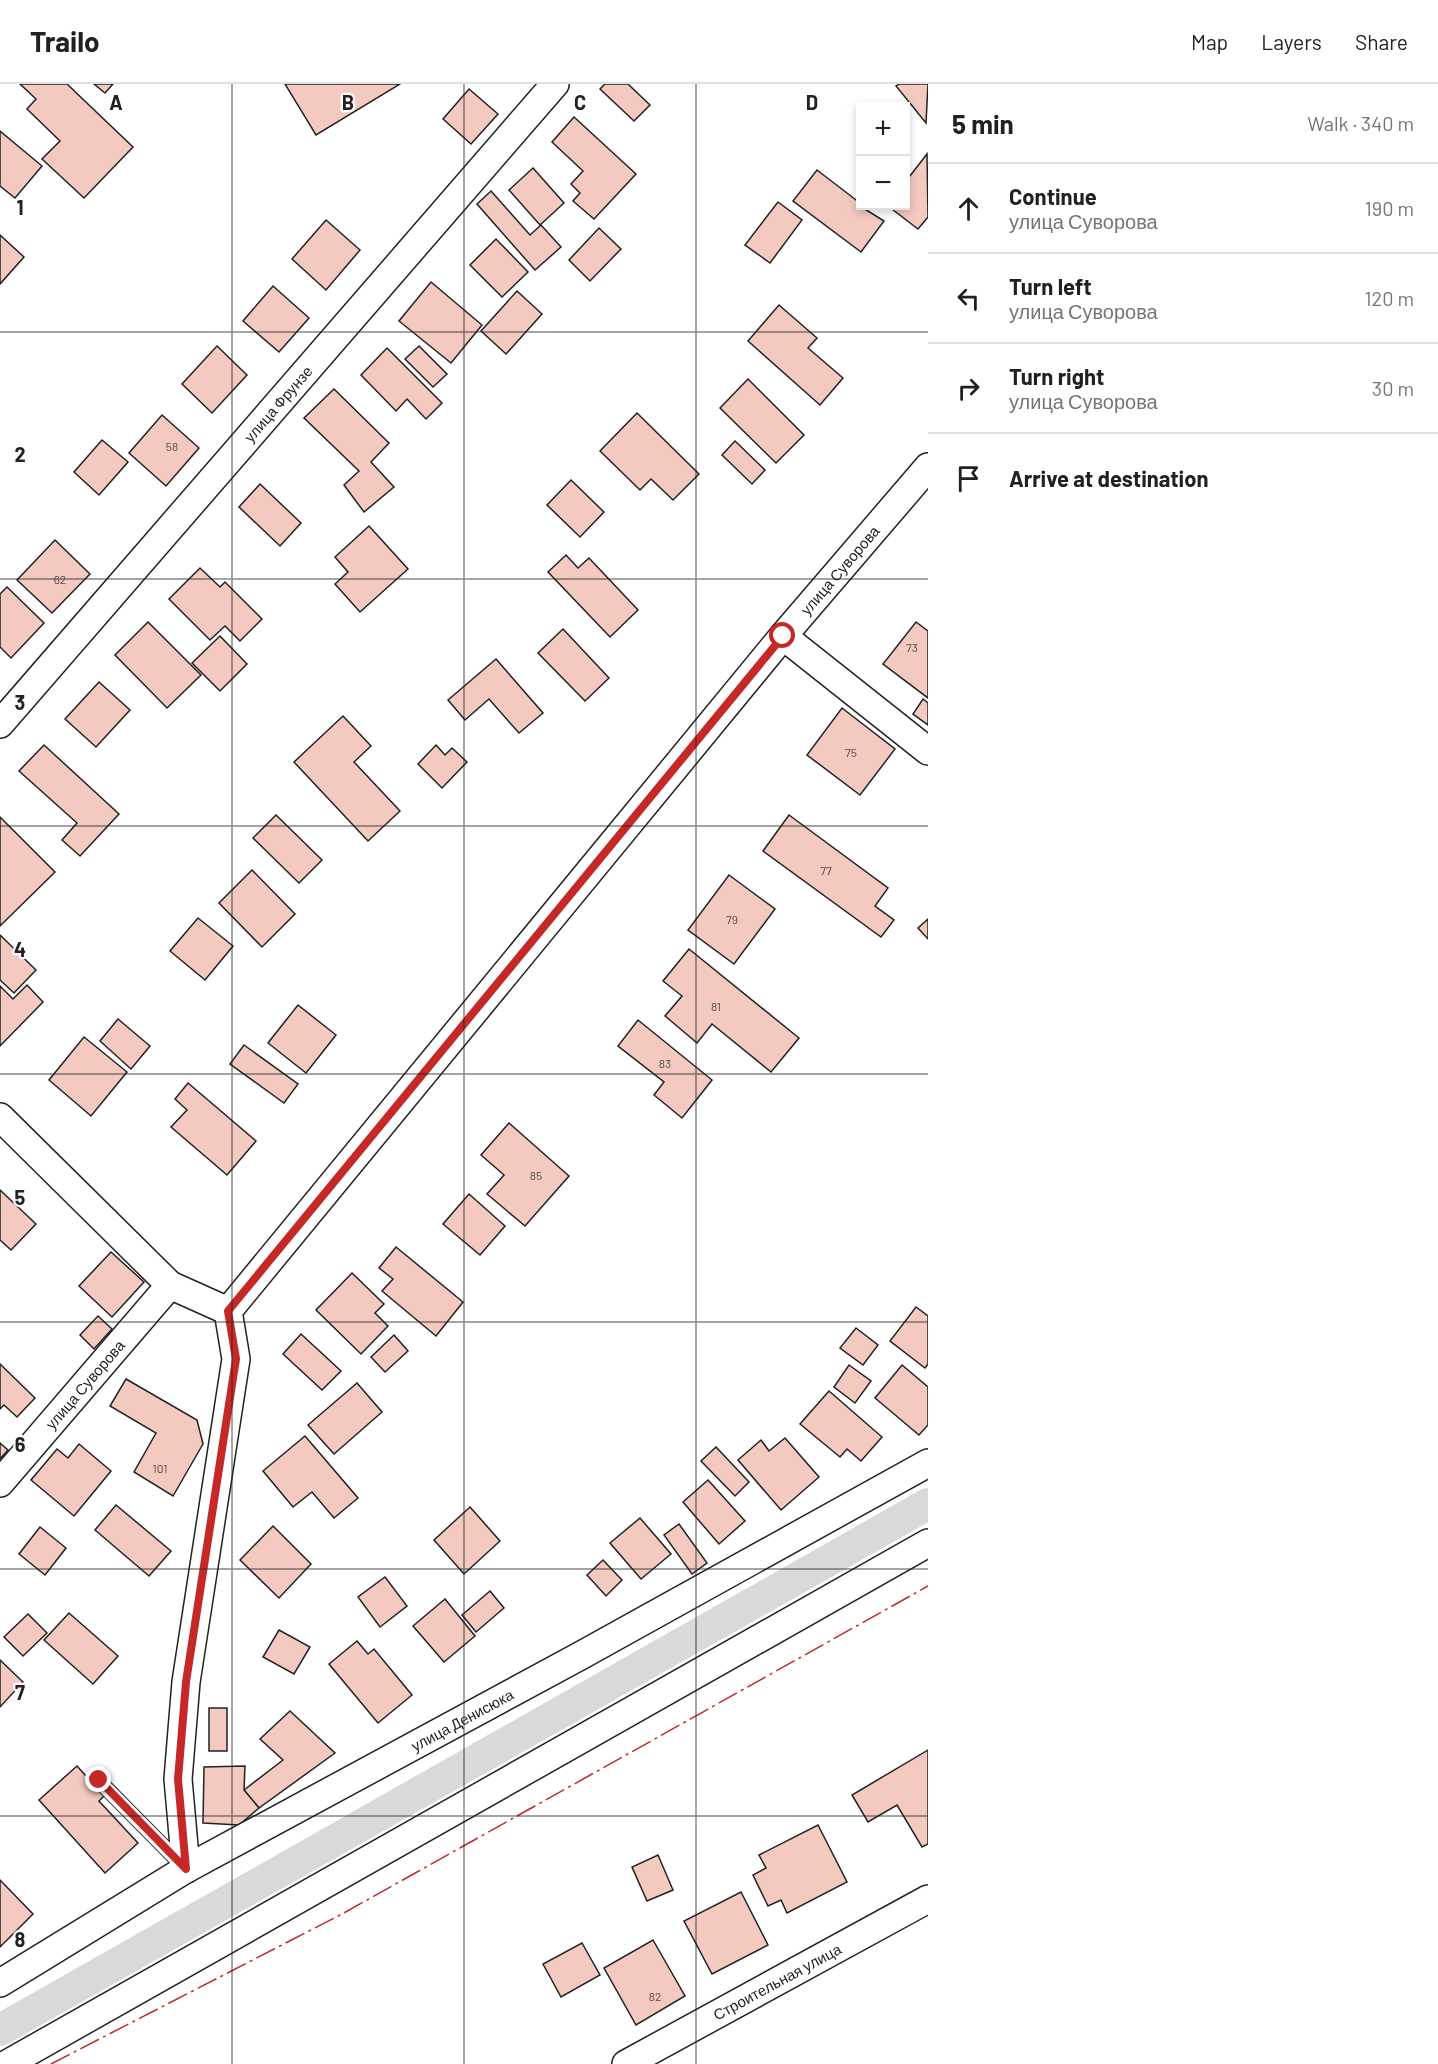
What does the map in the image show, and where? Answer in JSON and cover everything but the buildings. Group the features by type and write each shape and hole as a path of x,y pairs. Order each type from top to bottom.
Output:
{"street":[{"name":"улица Фрунзе","path":"0,724 555,84"},
{"name":"улица Суворова","path":"228,1311 783,636 928,467"},
{"path":"783,636 928,751"},
{"path":"0,1117 170,1285 228,1311 236,1359 186,1682 179,1768 186,1869"},
{"name":"улица Суворова","path":"0,1483 170,1285"},
{"name":"улица Денисюка","path":"0,1983 186,1869 580,1656 928,1463"},
{"path":"7,2064 39,2056 928,1543"},
{"name":"Строительная улица","path":"626,2064 928,1899"}],"lane":[{"path":"99,1780 186,1869"}],"waterway":[{"path":"0,2030 928,1504"}],"power":[{"path":"51,2064 342,1914 928,1586"}],"route":[{"path":"99,1780 186,1869 178,1779 186,1682 236,1359 228,1311 783,636"}]}
